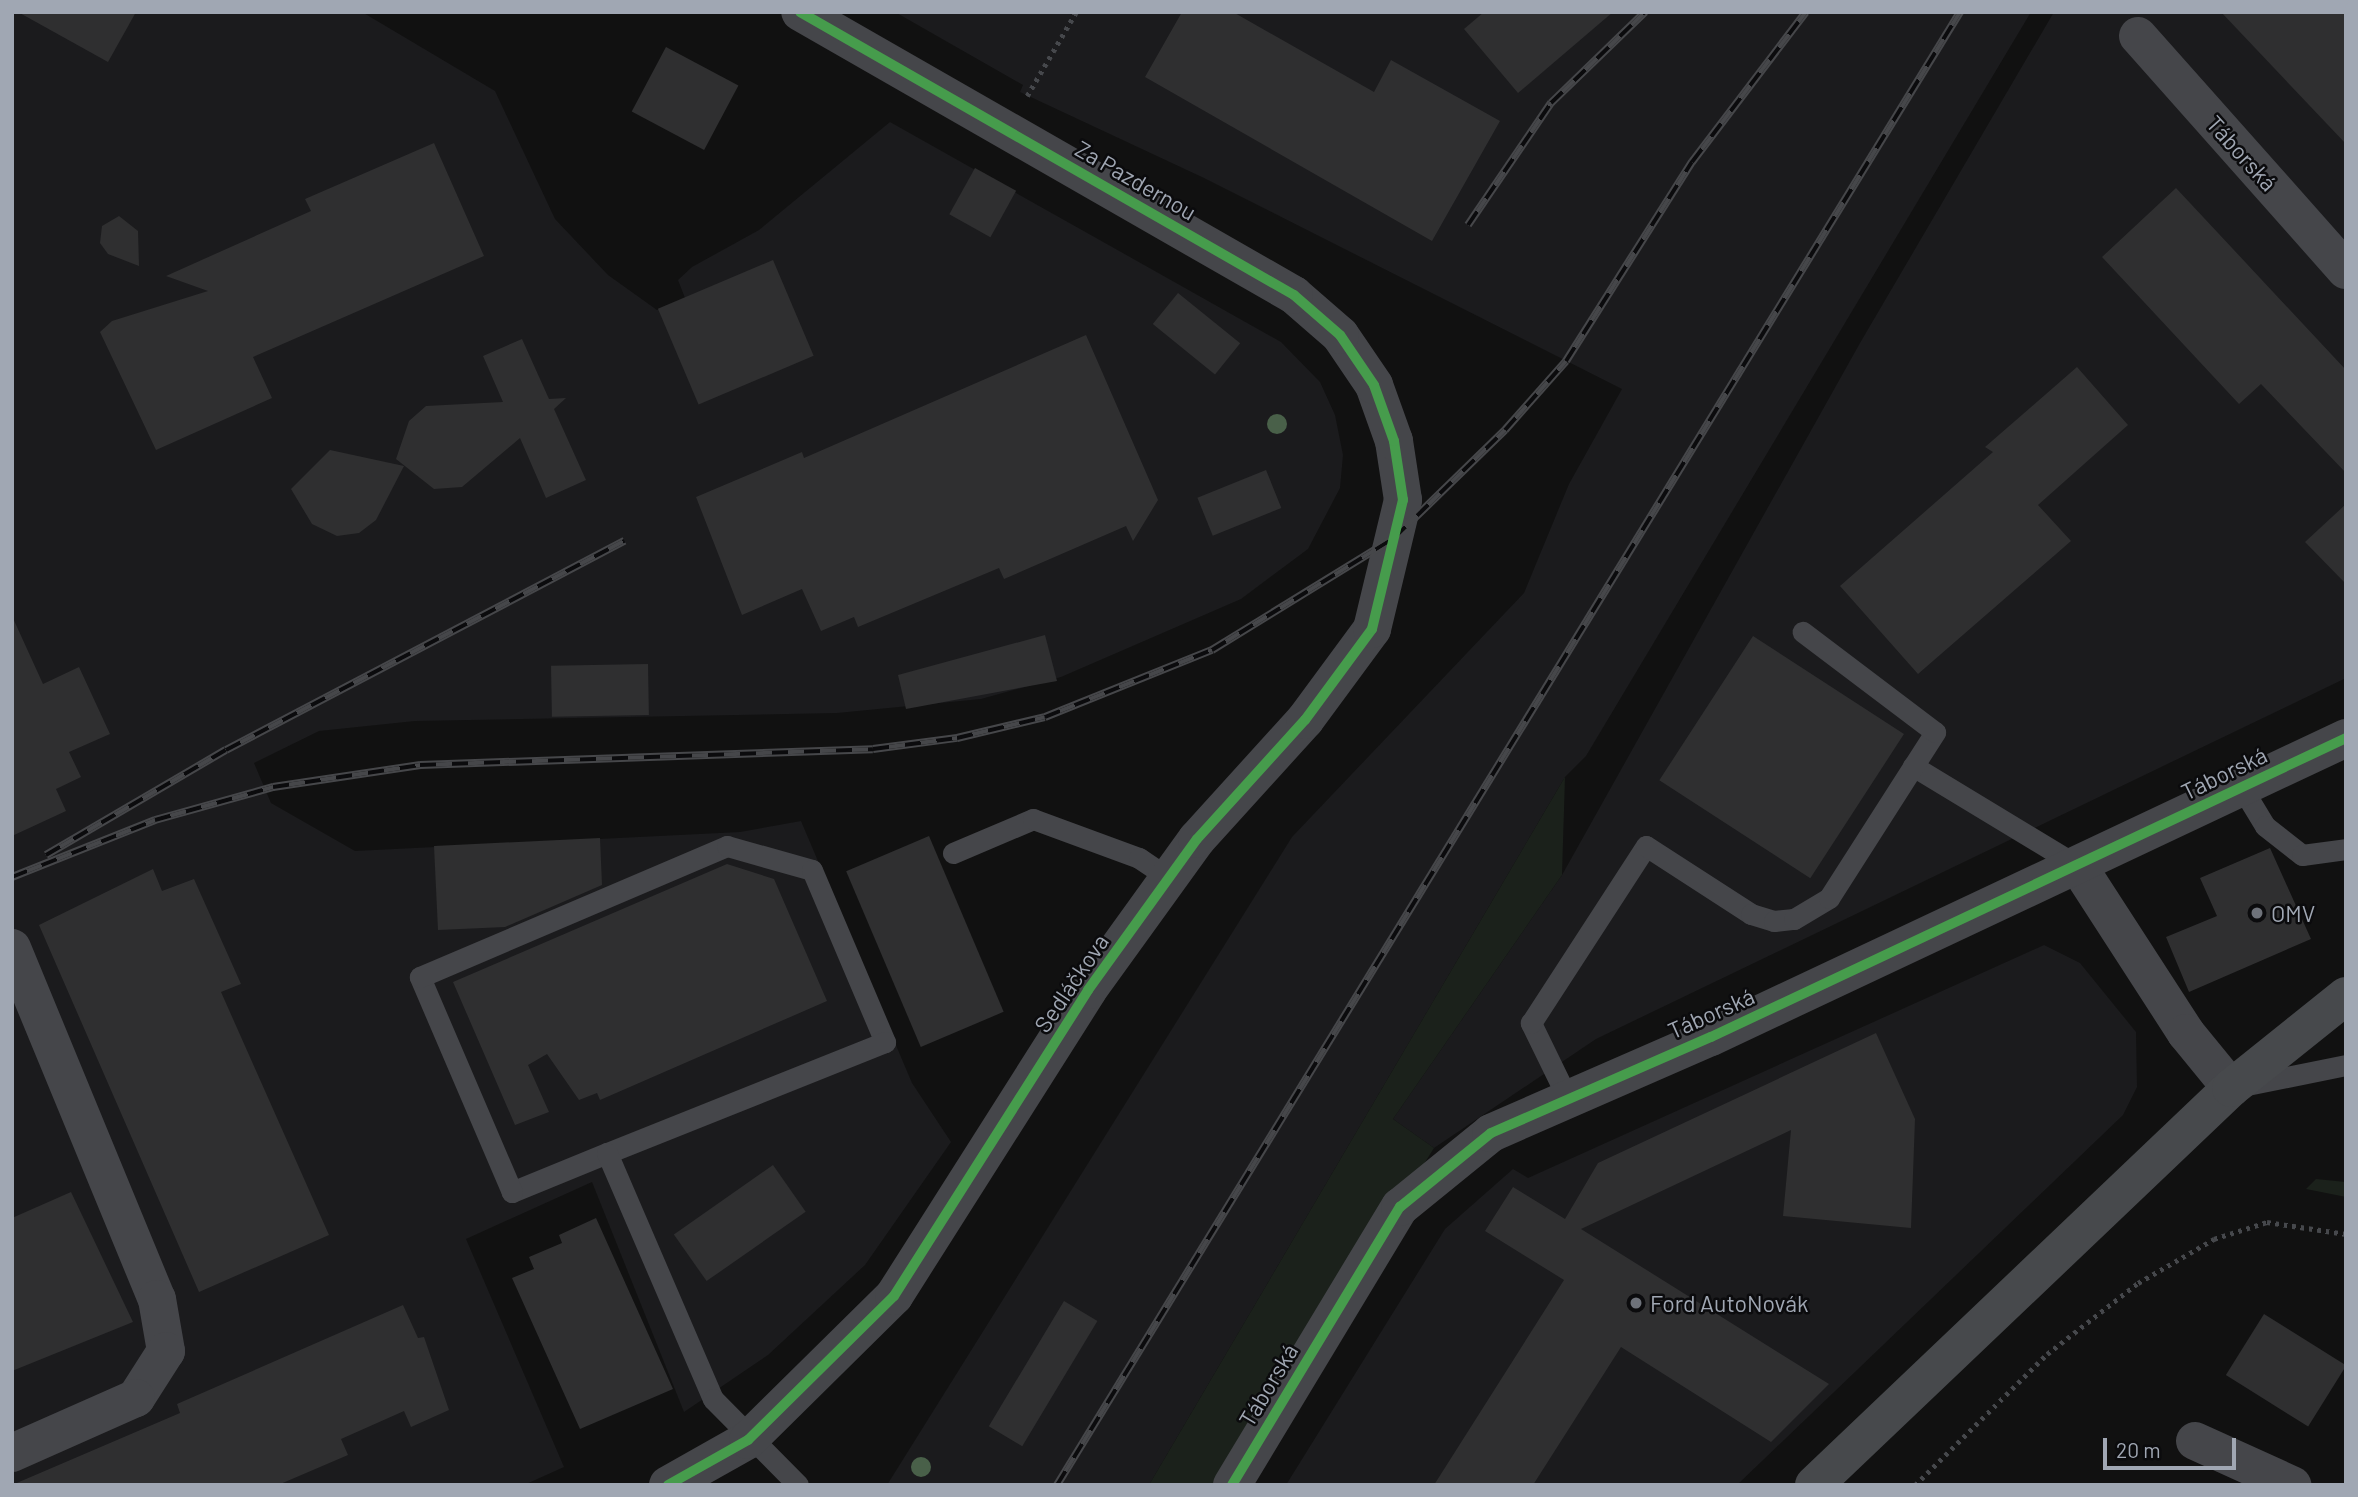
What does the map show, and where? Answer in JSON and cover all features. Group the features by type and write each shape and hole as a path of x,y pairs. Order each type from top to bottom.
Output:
{"main road":[{"path":"1814,1485 2231,1088 2346,996"}],"street":[{"name":"Za Pazdernou","path":"800,12 1294,295 1340,335 1374,385 1394,441"},
{"name":"Táborská","path":"2138,36 2346,270"},
{"name":"Sedláčkova","path":"668,1485 748,1440 894,1296 1088,990 1169,878 1305,720 1372,629 1403,499 1394,441"},
{"name":"Táborská","path":"1232,1485 1400,1207 1490,1133 2078,866 2346,738"},
{"path":"2078,866 2186,1033 2231,1088"},
{"path":"12,948 157,1299 166,1351 136,1398 12,1453"},
{"path":"2195,1441 2292,1485"}],"lane":[{"path":"1569,1099 1531,1023 1646,846 1751,914 1774,921 1794,919 1829,898 1935,732 1803,632"},
{"path":"1913,766 2078,866"},
{"path":"2242,788 2265,826 2302,855 2346,849"},
{"path":"953,853 1033,819 1139,858 1169,878"},
{"path":"727,846 812,870 885,1042 607,1153 512,1192 420,977 727,846"},
{"path":"2231,1088 2346,1065"},
{"path":"607,1153 713,1399 748,1440 798,1485"}],"path":[{"path":"1023,103 1076,12"},
{"path":"1915,1485 2047,1354 2138,1283 2214,1239 2267,1222 2346,1234"}],"shaded area":[{"path":"12,12 362,12 495,91 555,219 608,275 657,310 685,298 678,280 692,267 759,230 890,122 1281,342 1320,382 1335,415 1343,455 1340,488 1308,549 1241,599 1061,677 981,699 837,713 415,721 319,731 254,763 271,803 355,851 740,832 801,821 912,1083 951,1142 865,1265 768,1355 684,1412 592,1182 466,1239 564,1467 524,1485 12,1485"},
{"path":"895,12 2031,12 1586,756 1565,777 1149,1485 887,1485 1292,837 1524,593 1569,484 1622,389 1204,178 1020,92 1023,85"},
{"path":"2054,12 2346,12 2346,678 1596,1039 1434,1148 1393,1119 1562,875 1860,343"},
{"path":"1565,777 1562,875 1393,1119 1434,1148 1222,1485 1149,1485"},
{"path":"2044,945 2080,963 2136,1032 2137,1087 2123,1115 1737,1485 1286,1485 1445,1229 1513,1169 1528,1178"},
{"path":"2316,1179 2346,1182 2346,1197 2306,1189"}],"building":[{"path":"18,12 136,12 108,62"},
{"path":"1182,12 1233,12 1374,92 1391,60 1500,121 1432,241 1145,77"},
{"path":"1484,12 1613,12 1518,93 1464,29"},
{"path":"2221,12 2346,12 2346,144"},
{"path":"666,47 738,85 704,150 632,111"},
{"path":"434,143 484,256 253,357 272,398 156,450 100,332 112,321 208,291 166,276 311,211 305,199"},
{"path":"975,168 1016,191 990,237 949,214"},
{"path":"2176,188 2346,370 2346,473 2261,384 2239,404 2102,257"},
{"path":"119,216 138,231 139,266 108,254 100,243 102,226"},
{"path":"773,260 814,356 699,405 658,309"},
{"path":"1178,293 1240,343 1215,374 1153,324"},
{"path":"1086,335 1158,500 1133,541 1126,526 1004,579 999,568 858,627 854,617 821,631 802,589 742,615 696,497 802,452 804,458"},
{"path":"522,339 549,399 566,398 554,409 586,480 546,498 520,438 462,487 434,489 396,459 409,421 426,406 503,402 483,356"},
{"path":"2077,367 2128,425 2038,505 2071,541 1918,674 1840,586 1993,452 1985,447"},
{"path":"330,450 404,466 376,520 359,533 337,536 312,524 291,489"},
{"path":"1266,470 1281,508 1213,536 1197,498"},
{"path":"2346,504 2346,584 2305,542"},
{"path":"12,616 43,684 79,667 110,734 69,752 81,777 56,789 66,811 12,836"},
{"path":"1045,635 1057,681 906,709 898,675"},
{"path":"1753,636 1904,734 1810,878 1659,780"},
{"path":"648,664 649,715 552,717 551,666"},
{"path":"929,836 1004,1012 921,1047 846,871"},
{"path":"600,838 602,885 505,927 438,930 434,846"},
{"path":"2270,848 2311,939 2189,992 2166,937 2217,916 2200,878"},
{"path":"727,864 774,879 827,1001 600,1100 597,1093 579,1100 547,1054 528,1065 549,1112 515,1125 453,982"},
{"path":"153,869 162,891 194,879 241,984 221,992 329,1235 199,1292 39,925"},
{"path":"1876,1033 1915,1119 1911,1228 1783,1216 1791,1130 1581,1229 1829,1384 1771,1442 1621,1347 1533,1485 1434,1485 1564,1280 1485,1231 1513,1187 1565,1219 1598,1163"},
{"path":"773,1165 806,1212 707,1281 674,1234"},
{"path":"71,1192 133,1322 12,1371 12,1218"},
{"path":"596,1218 673,1389 580,1429 512,1278 534,1269 529,1257 562,1243 559,1235"},
{"path":"1064,1301 1097,1321 1022,1446 989,1426"},
{"path":"403,1305 418,1338 424,1337 449,1410 411,1427 404,1411 341,1439 348,1455 278,1485 12,1485 180,1413 177,1404"},
{"path":"2264,1314 2346,1365 2308,1426 2226,1375"}],"railway":[{"path":"1468,225 1551,103 1645,12"},
{"path":"12,877 155,820 273,787 420,765 873,749 957,738 1045,717 1212,650 1394,538 1505,430 1566,361 1692,162 1806,12"},
{"path":"1057,1485 1960,12"},
{"path":"46,855 226,750 624,541"}],"cycle path":[{"path":"668,1485 748,1440 894,1296 1088,990 1197,839 1305,720 1372,629 1403,500 1394,441 1374,385 1340,335 1294,295 800,12"},
{"path":"1232,1485 1400,1207 1491,1133 1711,1037 2346,738"}],"place":[{"name":"OMV","path":"2257,913"},
{"name":"Ford AutoNovák","path":"1636,1303"}]}
